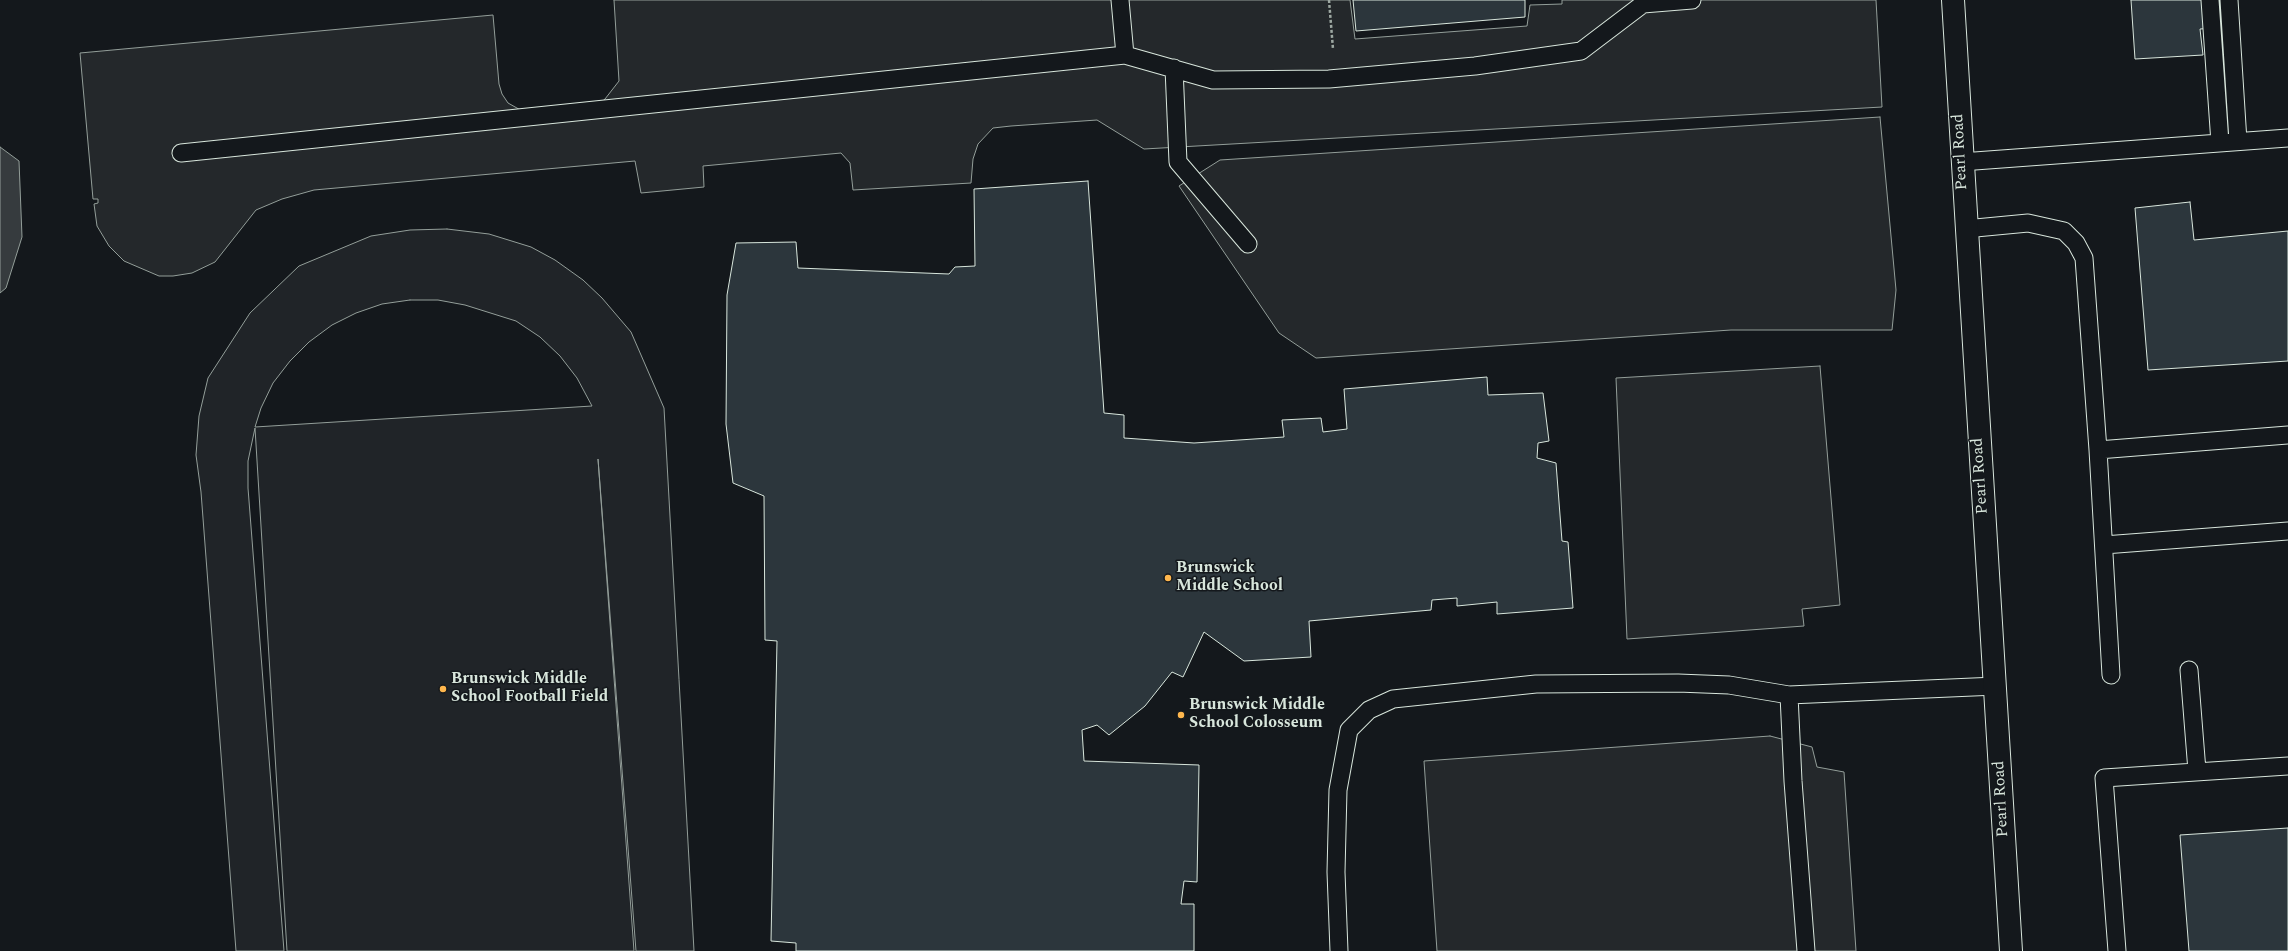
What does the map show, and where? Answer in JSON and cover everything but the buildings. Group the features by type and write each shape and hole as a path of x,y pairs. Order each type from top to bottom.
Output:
{"main road":[{"name":"Pearl Road","path":"1953,0 1965,229 1996,686 2011,951"}],"lane":[{"path":"1120,0 1125,55"},
{"path":"181,153 1125,55 1214,80 1335,78 1475,66 1581,51 1643,4 1692,0"},
{"path":"2210,0 2220,143"},
{"path":"2229,0 2238,141"},
{"path":"1174,68 1178,162 1248,244"},
{"path":"1961,162 2288,138"},
{"path":"1965,229 2028,223 2064,231 2076,243 2084,258 2098,450 2111,675"},
{"path":"2098,450 2288,435"},
{"path":"2104,545 2288,531"},
{"path":"2189,670 2197,771"},
{"path":"1339,951 1336,872 1338,790 1349,730 1369,710 1393,699 1536,684 1678,683 1729,685 1790,695 1996,686"},
{"path":"1790,695 1793,781 1806,951"},
{"path":"2117,951 2104,778 2288,766"}],"path":[{"path":"1329,0 1335,78"}],"shaded area":[{"path":"614,0 1350,0 1355,39 1527,26 1530,5 1562,4 1562,0 1876,0 1882,107 1144,149 1097,120 993,128 978,144 973,159 971,183 853,190 850,163 841,153 703,166 704,187 641,193 635,161 314,190 282,199 256,210 215,262 192,273 173,276 159,276 124,261 109,246 97,226 94,204 98,203 98,199 93,199 80,53 493,15 499,84 502,94 508,103 524,112 597,106 605,99 619,81"},
{"path":"1880,117 1896,290 1892,330 1731,330 1316,358 1279,333 1179,186 1220,160"},
{"path":"0,147 19,161 22,237 6,288 0,293"},
{"name":"Brunswick Middle School Football Field","path":"447,229 489,234 531,247 555,260 583,280 602,298 631,332 664,408 694,951 636,951 598,459 634,951 287,951 255,428 248,461 248,488 284,951 236,951 201,492 196,455 199,416 208,378 250,313 299,266 371,236 410,230","holes":["410,300 438,300 465,305 516,321 540,337 560,356 577,378 592,406 255,427 261,408 273,383 290,361 309,342 332,325 356,313 382,304"]},
{"path":"1820,366 1840,605 1802,609 1804,626 1627,639 1616,378"},
{"path":"1770,736 1812,747 1817,767 1844,772 1856,951 1437,951 1424,761"}],"place":[{"name":"Brunswick Middle School","path":"1168,578"},
{"name":"Brunswick Middle School Football Field","path":"443,689"},
{"name":"Brunswick Middle School Colosseum","path":"1181,715"}]}
